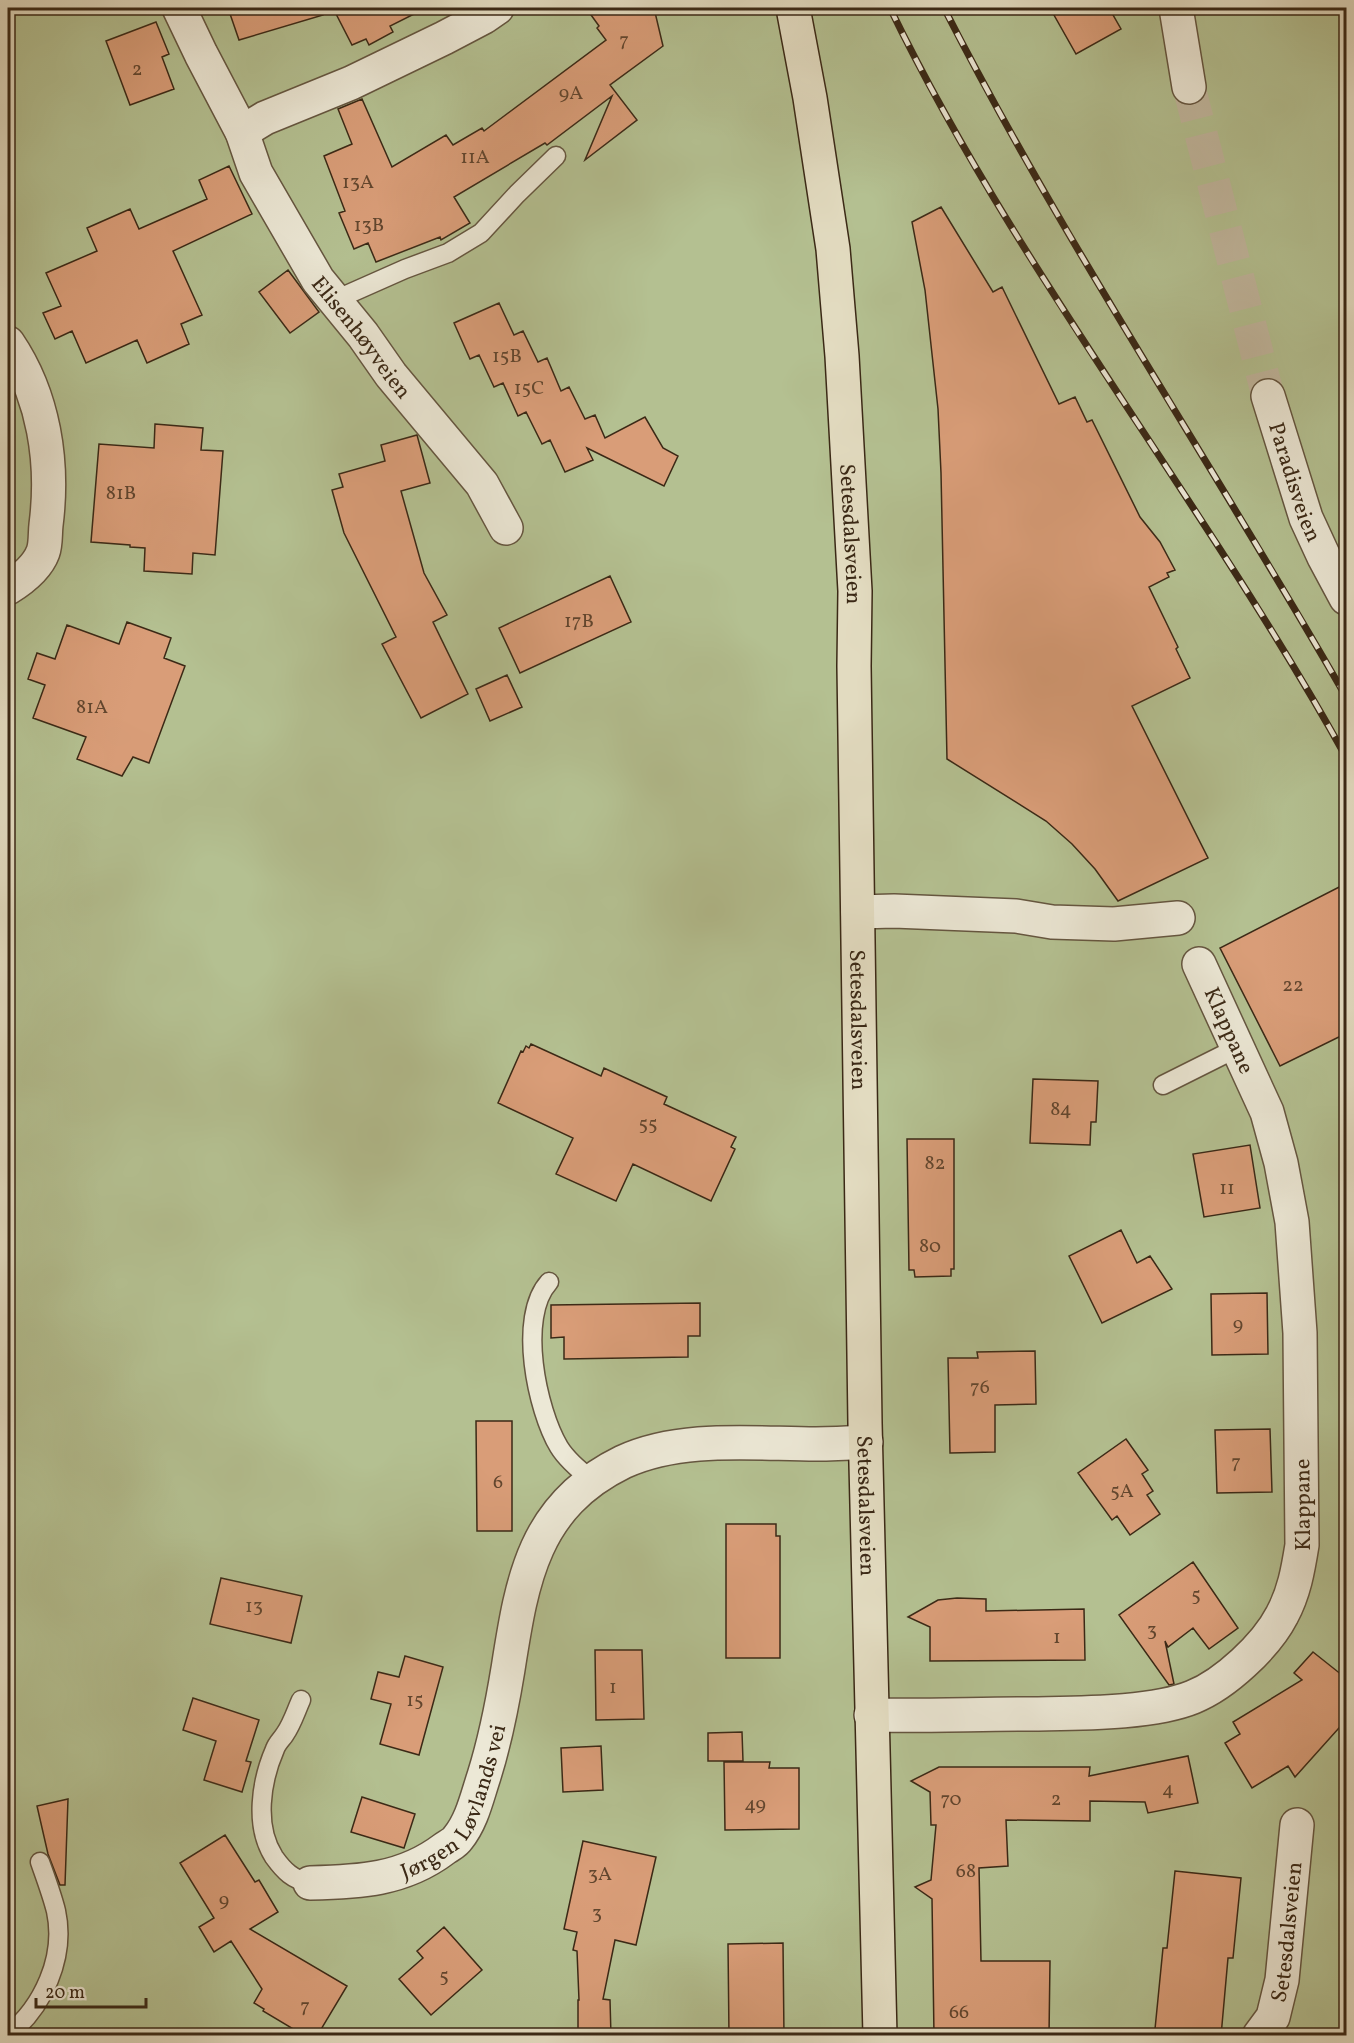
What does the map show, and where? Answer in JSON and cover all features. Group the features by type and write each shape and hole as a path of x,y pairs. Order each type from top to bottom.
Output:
{"highway":[{"name":"Setesdalsveien","path":"793,8 810,98 833,249 842,357 855,591 854,666 866,1442 880,2036"}],"street":[{"name":"Elisenhøyveien","path":"179,8 242,132 256,173 318,280 363,335 391,375 482,484 506,528"},
{"path":"242,132 265,118 351,83 444,38 497,8"},
{"path":"1176,8 1189,87"},
{"path":"8,343 29,381 42,420 48,467 48,507 43,553 24,578 8,588"},
{"name":"Paradisveien","path":"1268,396 1306,518 1347,598"},
{"path":"858,912 894,911 1016,916 1052,922 1114,924 1178,918"},
{"name":"Klappane","path":"871,1715 1061,1713 1148,1708 1193,1697 1230,1676 1258,1648 1282,1616 1297,1579 1302,1545 1300,1333 1292,1222 1281,1163 1267,1112 1199,964"},
{"name":"Jørgen Løvlands vei","path":"310,1883 355,1882 390,1876 427,1862 458,1839 472,1814 495,1740 522,1586 534,1553 568,1502 592,1480 625,1462 660,1451 695,1446 735,1442 816,1444 866,1442"},
{"name":"Setesdalsveien","path":"1259,2036 1273,2017 1282,1980 1297,1825"}],"lane":[{"path":"335,300 448,253 481,233 556,156"},
{"path":"1163,1085 1239,1047"},
{"path":"549,1282 542,1290 534,1311 533,1339 537,1388 546,1421 560,1448 575,1467 592,1480"},
{"name":"Jørgen Løvlands vei","path":"302,1700 286,1732 276,1746 267,1769 261,1800 263,1827 270,1850 284,1871 299,1881 310,1883"},
{"path":"8,2035 24,2022 38,2003 51,1976 56,1953 58,1932 56,1912 40,1862"}],"green space":[{"path":"8,8 1346,8 1346,2035 8,2036"}],"building":[{"path":"228,8 322,8 323,15 239,40"},
{"path":"333,8 426,8 390,26 393,32 369,45 366,39 352,45"},
{"path":"586,8 654,8 663,46 610,85 637,120 585,160 612,96 547,145 545,143 454,197 470,223 441,240 440,237 376,262 368,243 354,249 339,213 345,211 324,156 352,144 338,109 362,99 392,167 446,135 453,145 482,128 484,131 606,40"},
{"path":"1050,8 1109,8 1121,29 1076,54"},
{"path":"156,22 169,54 162,57 174,89 130,105 106,41"},
{"path":"229,166 252,214 173,251 202,315 181,324 189,344 147,363 137,340 86,363 72,331 55,339 43,313 61,306 46,273 97,251 87,228 130,209 139,229 207,199 199,180"},
{"path":"941,207 993,292 1002,287 1059,404 1075,397 1087,422 1092,420 1140,517 1160,542 1175,570 1167,573 1169,577 1149,587 1190,678 1132,706 1208,858 1118,901 1095,869 1046,821 947,759 938,409 925,290 912,222"},
{"path":"288,270 319,312 290,333 259,292"},
{"path":"499,303 514,335 523,331 538,362 547,358 561,391 569,387 585,419 595,415 605,438 645,417 663,448 678,456 664,486 587,448 593,460 565,472 550,440 542,444 526,412 518,416 503,383 494,387 479,355 470,359 454,323"},
{"path":"155,424 203,428 201,450 223,451 215,555 193,553 192,574 144,571 145,548 91,542 99,444 154,448"},
{"path":"417,435 430,483 401,491 424,573 447,615 433,622 468,694 421,718 382,644 396,637 344,533 332,490 343,487 339,474 385,461 381,445"},
{"path":"610,576 631,622 520,673 499,628"},
{"path":"127,622 171,638 164,658 185,666 149,763 133,757 122,776 77,759 86,737 33,718 45,685 28,679 37,653 55,659 67,625 119,644"},
{"path":"507,675 522,707 490,721 476,689"},
{"path":"1347,883 1347,1033 1280,1066 1220,948"},
{"path":"531,1044 601,1076 604,1068 667,1097 664,1104 736,1137 731,1147 735,1149 711,1201 633,1164 616,1201 556,1174 573,1138 498,1103 521,1051 523,1052 526,1046 529,1048"},
{"path":"1033,1079 1098,1081 1096,1122 1091,1122 1090,1145 1030,1143"},
{"path":"907,1139 954,1139 954,1269 951,1269 951,1276 915,1277 914,1270 909,1270"},
{"path":"1250,1145 1260,1208 1204,1217 1193,1154"},
{"path":"1121,1230 1137,1263 1150,1256 1172,1289 1102,1323 1069,1256"},
{"path":"1267,1293 1268,1354 1212,1355 1211,1294"},
{"path":"700,1303 700,1336 688,1336 688,1357 564,1359 564,1337 551,1338 551,1305"},
{"path":"1035,1351 1036,1404 995,1405 995,1452 950,1453 948,1358 978,1358 977,1352"},
{"path":"476,1421 512,1421 512,1531 477,1531"},
{"path":"1270,1429 1272,1492 1217,1493 1215,1430"},
{"path":"1126,1439 1148,1470 1142,1474 1153,1491 1147,1495 1160,1514 1130,1535 1117,1516 1112,1520 1078,1473"},
{"path":"726,1524 776,1524 776,1536 780,1536 780,1658 726,1658"},
{"path":"1193,1562 1238,1628 1209,1649 1193,1628 1168,1647 1165,1641 1174,1684 1169,1685 1119,1615"},
{"path":"221,1578 302,1596 291,1643 210,1624"},
{"path":"986,1599 986,1611 1084,1609 1085,1660 930,1661 930,1627 908,1617 938,1600"},
{"path":"595,1650 642,1650 644,1719 596,1720"},
{"path":"1313,1652 1347,1679 1347,1719 1295,1777 1288,1766 1252,1788 1225,1743 1240,1734 1233,1722 1302,1680 1294,1673"},
{"path":"405,1656 443,1667 419,1755 380,1744 391,1704 371,1699 378,1672 399,1677"},
{"path":"193,1698 259,1720 246,1761 251,1762 242,1792 204,1780 216,1741 183,1730"},
{"path":"742,1732 743,1761 708,1761 708,1733"},
{"path":"601,1746 603,1790 563,1792 561,1748"},
{"path":"1188,1756 1198,1803 1148,1813 1145,1802 1090,1801 1090,1821 1006,1820 1008,1866 979,1868 981,1961 1050,1961 1049,2036 934,2036 932,1899 915,1887 931,1880 936,1825 931,1825 930,1792 911,1781 939,1767 1090,1767 1089,1776"},
{"path":"724,1762 770,1762 769,1768 799,1768 799,1829 725,1830"},
{"path":"362,1797 415,1814 404,1848 351,1832"},
{"path":"68,1799 65,1885 60,1885 48,1854 37,1806"},
{"path":"225,1835 255,1882 259,1880 278,1912 250,1929 347,1986 317,2036 305,2036 263,2011 264,2009 254,2003 262,1989 231,1941 214,1952 199,1927 214,1918 180,1863"},
{"path":"583,1841 656,1857 636,1945 615,1940 603,1999 610,2000 611,2036 578,2036 577,1951 573,1950 577,1932 564,1929"},
{"path":"1175,1871 1241,1878 1233,1958 1228,1958 1221,2036 1155,2029 1163,1948 1167,1948"},
{"path":"444,1927 482,1970 431,2015 399,1979 423,1958 417,1951"},
{"path":"783,1943 784,2036 729,2036 728,1944"}],"tunnel":[{"path":"1189,87 1268,396"}],"railway":[{"path":"890,8 995,200 1053,294 1233,569 1291,662 1346,757"},
{"path":"944,8 1039,183 1346,697"}]}
